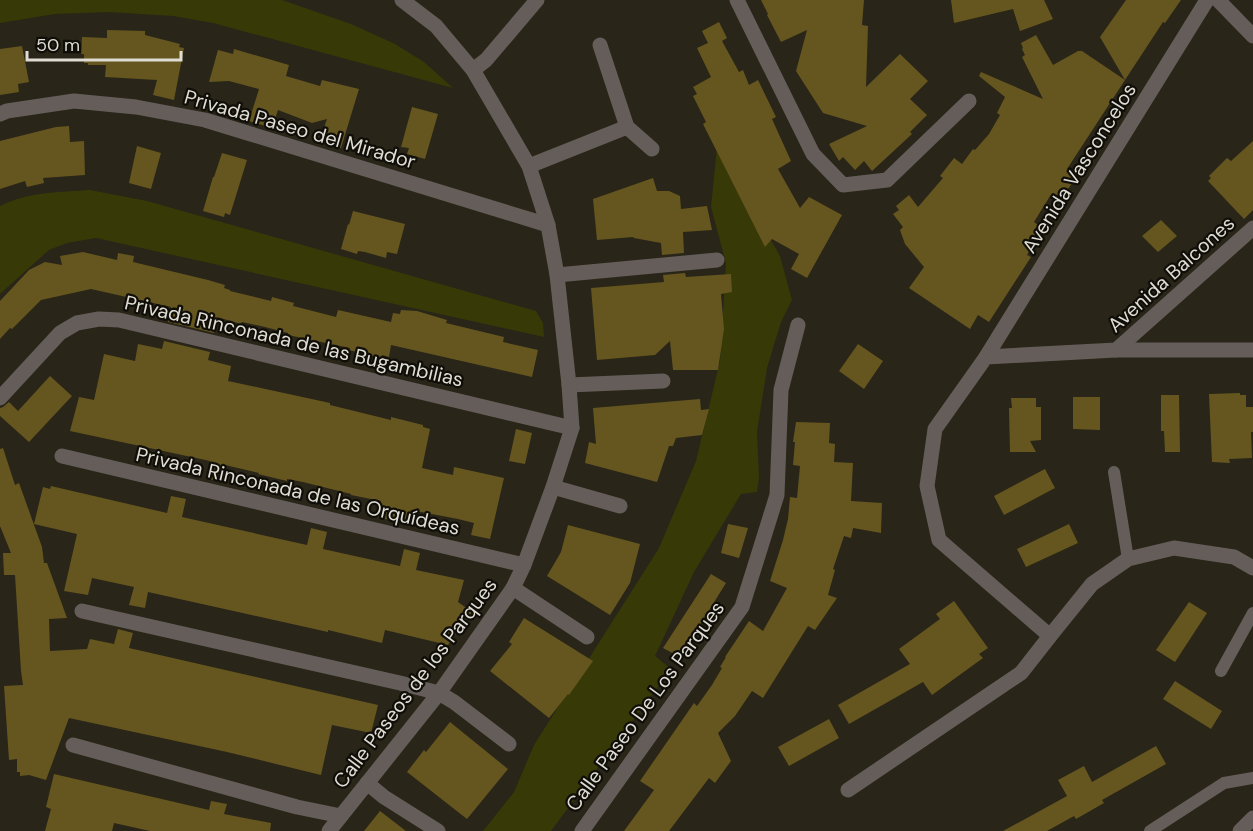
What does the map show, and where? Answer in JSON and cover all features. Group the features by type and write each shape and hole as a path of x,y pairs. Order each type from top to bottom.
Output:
{"street":[{"name":"Calle Paseos de los Parques","path":"329,831 439,693 513,588 524,566 572,428 557,275 548,225 529,166 473,70 436,26 402,0"},
{"path":"473,70 486,60 537,0"},
{"path":"736,0 813,154 843,185 887,180 969,101"},
{"name":"Avenida Vasconcelos","path":"1050,636 939,540 927,486 935,429 986,357 1207,0"},
{"path":"1218,0 1253,36"},
{"path":"600,45 627,126 652,149"},
{"name":"Privada Paseo del Mirador","path":"0,114 74,101 136,107 205,120 548,225"},
{"path":"529,166 627,126"},
{"name":"Avenida Balcones","path":"1116,350 1253,228"},
{"path":"557,275 717,260"},
{"name":"Privada Rinconada de las Bugambilias","path":"0,398 60,333 77,323 99,319 119,320 572,428"},
{"name":"Calle Paseo De Los Parques","path":"582,831 742,607 777,495 781,390 798,325"},
{"path":"986,357 1116,350 1253,350"},
{"path":"569,385 663,381"},
{"name":"Privada Rinconada de las Orquídeas","path":"62,456 524,566"},
{"path":"553,487 620,506"},
{"path":"848,790 1021,673 1092,584 1128,559 1174,548 1234,557 1253,568"},
{"path":"513,588 587,637"},
{"path":"81,611 439,693 509,744"},
{"path":"73,745 297,807 341,816"},
{"path":"367,783 384,797 438,831"},
{"path":"1240,831 1253,818"}],"lane":[{"path":"1114,472 1128,559"},
{"path":"1221,671 1253,613"},
{"path":"1150,831 1224,783 1253,778"}],"shaded area":[{"path":"0,0 282,0 351,24 395,44 424,62 453,88 213,23 173,16 109,12 55,14 0,23"},
{"path":"717,147 780,256 792,300 781,322 767,368 757,432 759,478 757,492 741,494 694,572 655,656 671,669 551,831 483,831 514,792 534,745 659,548 696,461 720,361 726,263 711,207"},
{"path":"90,190 147,201 536,311 543,323 544,337 96,238 67,243 49,250 0,294 0,206 32,195"}],"building":[{"path":"761,0 864,0 862,25 868,26 866,87 900,54 928,81 910,99 927,115 910,132 912,134 872,171 864,161 855,170 843,157 839,161 829,144 867,126 823,113 796,71 807,30 781,42"},
{"path":"951,0 1044,0 1053,19 1020,31 1013,9 954,23"},
{"path":"1126,0 1181,0 1165,23 1163,22 1125,80 1100,37"},
{"path":"719,22 727,38 722,41 739,72 743,70 749,85 758,80 776,117 772,119 791,161 778,169 800,208 809,197 842,215 807,278 791,269 799,254 772,239 765,247 703,124 706,122 693,96 697,94 693,87 711,77 697,48 708,43 702,31"},
{"path":"107,30 145,31 145,35 180,44 179,47 184,48 174,100 153,95 157,80 105,77 106,65 84,63 84,54 81,54 82,37 107,38"},
{"path":"1036,35 1053,65 1082,51 1125,80 1067,169 1077,176 1068,189 1073,192 1065,205 1050,196 1034,222 1042,228 1027,255 1031,257 989,322 978,315 970,329 909,288 924,267 905,244 900,230 903,227 893,214 899,210 896,206 909,195 918,207 943,178 940,176 954,158 962,164 973,149 975,150 989,134 1000,115 997,113 1005,97 979,76 981,72 1043,99 1022,57 1025,55 1021,43"},
{"path":"22,46 29,82 18,84 19,92 0,95 0,49"},
{"path":"234,49 289,65 286,76 320,86 322,80 359,89 341,148 319,142 327,119 312,123 278,110 272,128 249,121 259,89 229,81 209,82 218,50 233,54"},
{"path":"412,107 438,114 425,159 407,154 409,148 401,147"},
{"path":"69,126 70,142 84,141 85,175 43,178 44,183 27,187 25,181 0,189 0,141"},
{"path":"1253,141 1253,210 1244,219 1208,181 1211,178 1209,176 1227,158 1231,161"},
{"path":"137,146 161,153 151,189 129,183"},
{"path":"222,153 247,160 230,215 225,213 224,217 203,211"},
{"path":"653,178 657,191 669,191 680,196 681,209 707,206 712,230 683,232 684,253 662,255 661,243 633,237 597,240 593,199"},
{"path":"353,211 405,224 397,254 387,252 386,258 341,249"},
{"path":"1161,220 1177,236 1158,252 1142,236"},
{"path":"83,252 117,260 118,253 134,256 133,262 225,285 224,288 230,291 271,301 272,297 294,303 293,306 336,317 338,310 391,322 393,313 400,314 401,310 417,311 447,320 446,323 504,337 503,342 538,350 532,377 391,345 389,357 382,355 381,358 349,350 350,348 217,317 214,333 168,322 171,307 91,289 41,300 0,339 0,301 29,270 45,262 62,265 60,256"},
{"path":"685,273 686,277 731,274 732,292 721,294 724,329 718,370 673,370 670,341 655,355 597,360 591,288 664,282 663,275"},
{"path":"164,341 210,352 208,360 231,366 228,381 330,403 330,405 391,420 391,417 430,429 422,468 453,475 454,467 504,478 490,539 471,535 474,523 411,510 408,524 377,517 381,501 225,465 221,482 206,478 210,461 70,431 79,397 94,400 104,354 135,361 138,344 162,349"},
{"path":"858,344 883,361 864,389 839,371"},
{"path":"50,376 72,396 29,442 0,416 0,408 9,402 18,411"},
{"path":"1240,393 1240,395 1246,395 1246,407 1253,407 1252,458 1229,459 1230,463 1212,462 1209,394"},
{"path":"1161,395 1179,395 1180,452 1165,452 1164,431 1161,431"},
{"path":"1073,397 1100,397 1100,430 1073,429"},
{"path":"1011,398 1036,398 1036,407 1041,407 1041,440 1030,441 1036,452 1010,452 1009,408 1012,408"},
{"path":"700,399 701,410 709,409 702,435 676,438 673,446 669,446 657,482 585,463 589,442 596,444 593,408"},
{"path":"796,422 830,423 829,443 835,444 834,462 853,463 851,501 882,503 881,533 853,528 851,538 844,536 833,569 835,570 828,595 837,598 815,630 808,626 763,698 752,691 735,716 718,733 731,761 715,783 709,778 669,831 624,831 654,790 640,781 694,703 697,706 712,685 722,668 720,667 725,657 749,621 763,631 787,588 770,581 788,519 790,497 797,498 800,466 793,465"},
{"path":"516,429 532,433 525,464 509,461"},
{"path":"3,448 15,485 19,483 42,547 44,563 47,563 67,618 49,619 50,651 87,649 90,639 114,644 118,629 133,633 129,648 378,705 371,733 332,725 321,775 69,718 46,780 29,775 20,776 20,772 17,772 17,759 9,760 4,686 23,685 15,575 4,575 3,553 11,553 0,526 0,449"},
{"path":"1045,469 1055,488 1004,515 994,496"},
{"path":"51,486 167,513 171,496 186,499 182,517 307,545 311,528 327,532 323,549 400,566 404,549 420,553 416,570 464,580 458,602 472,612 448,645 385,630 382,643 148,592 145,608 129,605 134,587 92,578 88,595 64,591 77,534 34,524 43,487 50,489"},
{"path":"728,524 748,528 739,558 721,553"},
{"path":"1069,524 1078,543 1026,567 1017,549"},
{"path":"568,525 640,544 630,583 610,615 547,576 561,552"},
{"path":"711,574 726,583 680,657 663,648"},
{"path":"954,601 988,648 979,654 983,658 932,695 923,682 849,724 838,705 910,664 899,649 940,619 936,614"},
{"path":"1189,602 1207,613 1175,662 1156,650"},
{"path":"524,618 593,661 549,718 490,671 512,644 509,642"},
{"path":"1175,681 1222,711 1211,729 1163,699"},
{"path":"829,719 839,738 789,766 778,747"},
{"path":"450,722 508,769 467,819 407,772"},
{"path":"1156,746 1166,764 1102,800 1104,803 1076,819 1074,816 1047,831 1003,831 1067,796 1058,780 1084,766 1092,782"},
{"path":"54,774 209,810 211,801 227,804 224,814 271,823 270,831 150,831 114,823 112,831 45,831 51,809 46,807"},
{"path":"380,811 406,831 364,831"}]}
